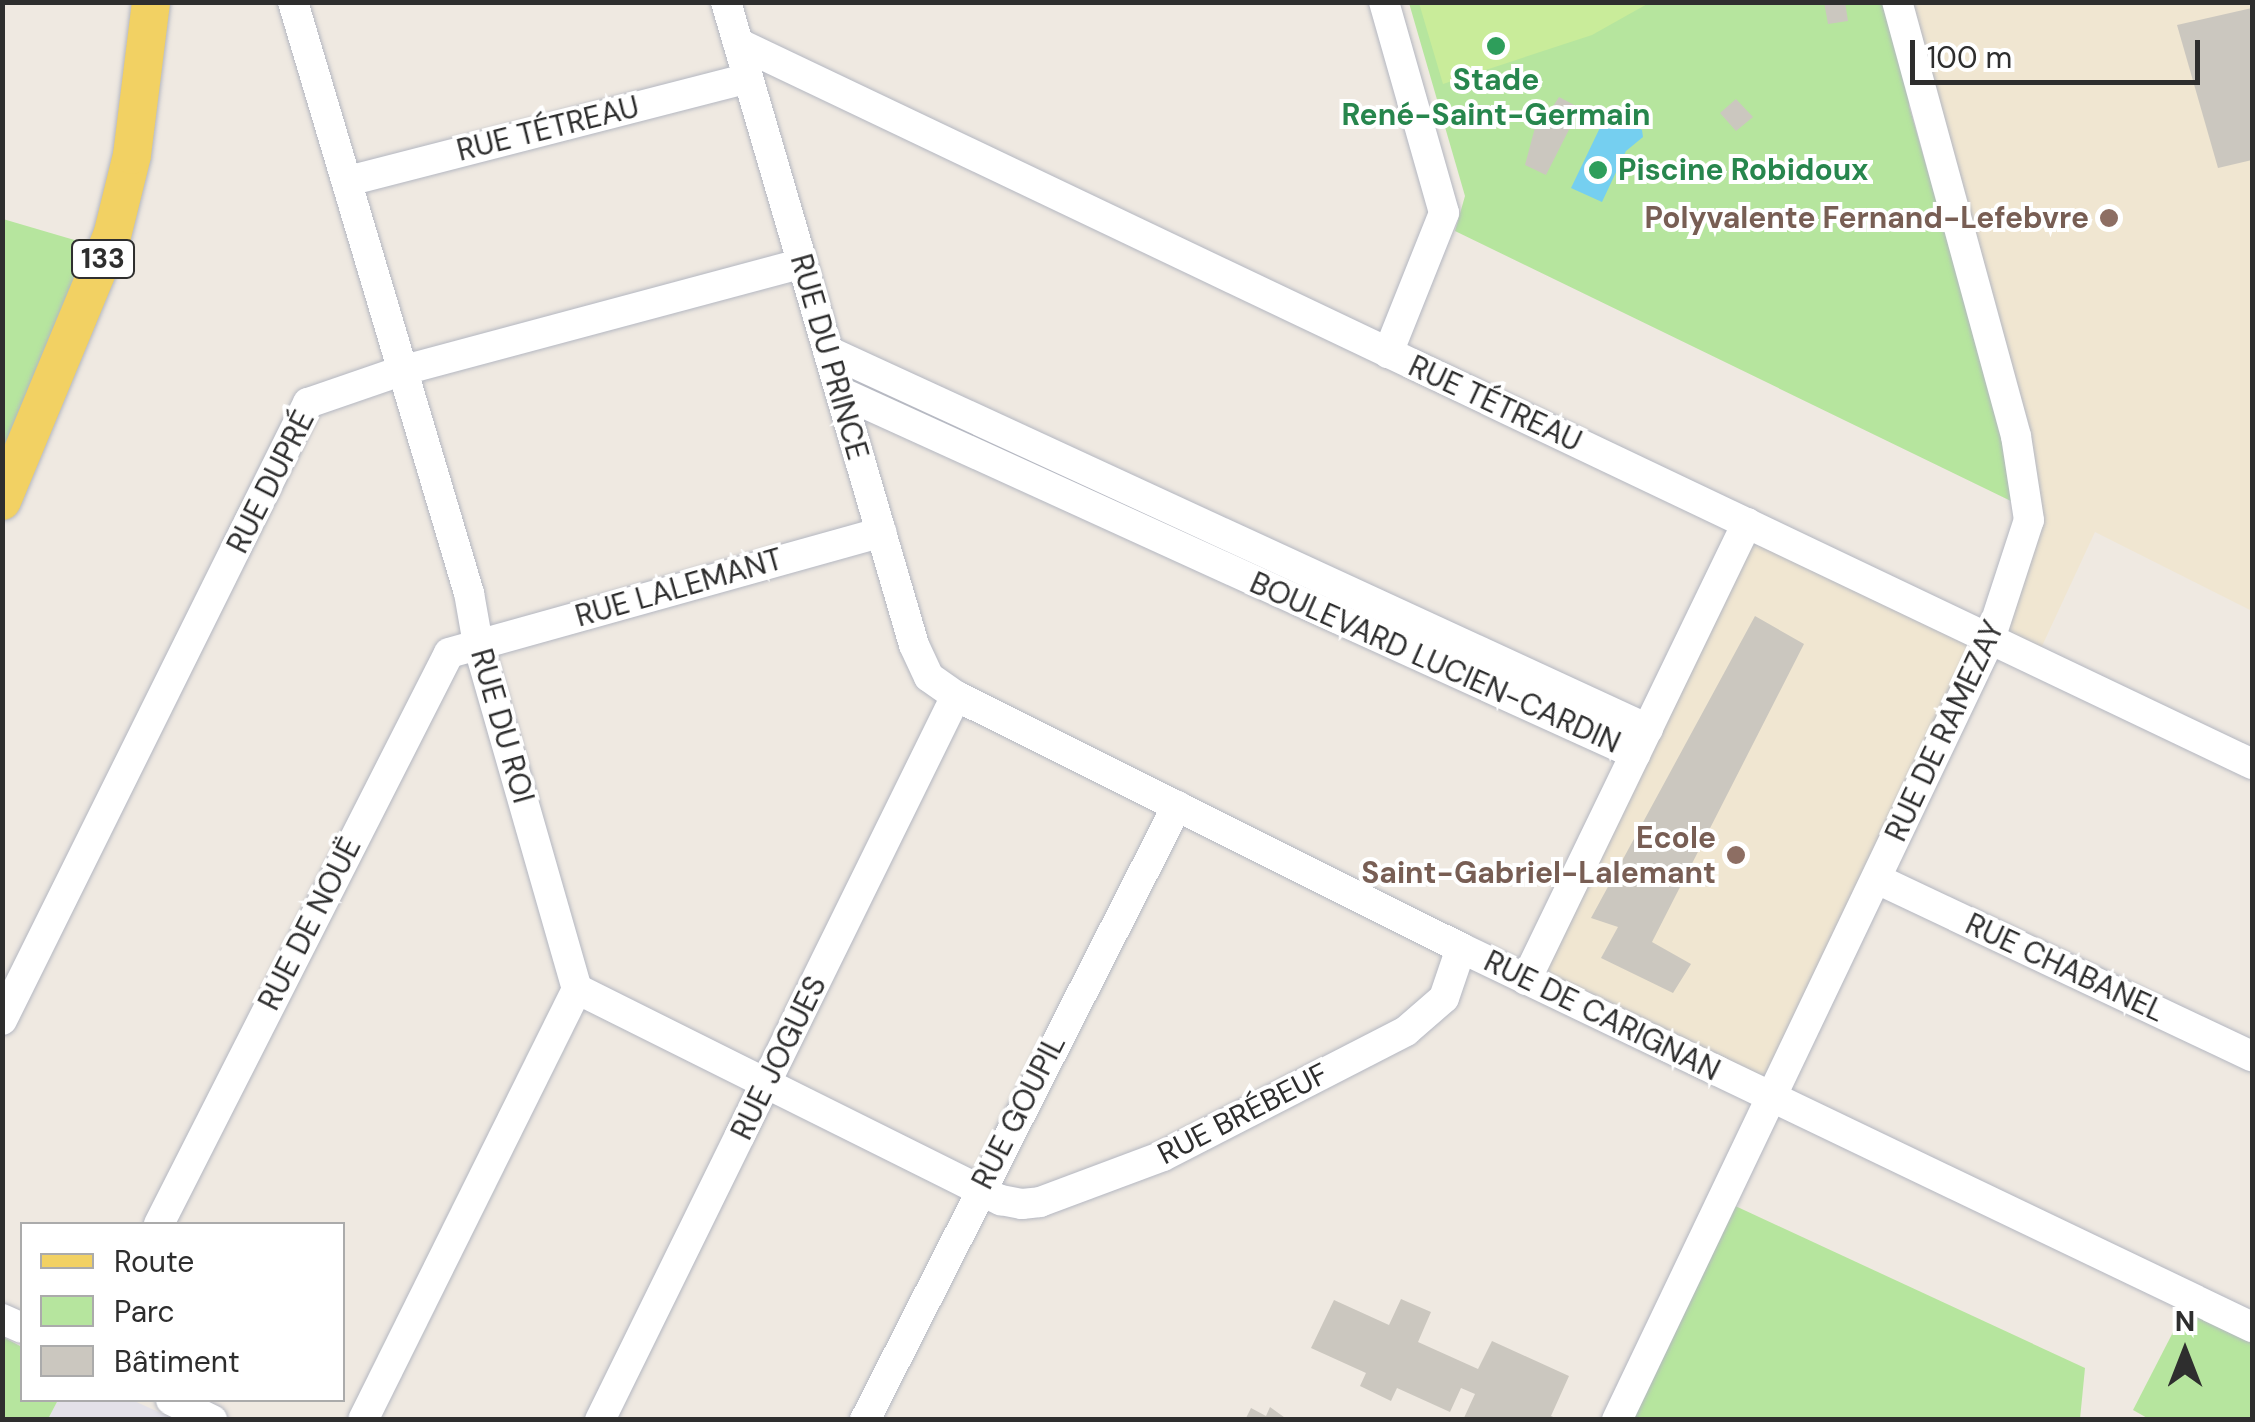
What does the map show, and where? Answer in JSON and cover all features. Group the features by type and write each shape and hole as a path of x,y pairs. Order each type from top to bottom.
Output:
{"main road":[{"name":"133","path":"2,502 112,236 132,155 150,2"}],"street":[{"name":"RUE DU ROI","path":"293,2 469,593 478,644 577,989"},
{"name":"RUE DU PRINCE","path":"726,2 914,644 929,677 956,696"},
{"path":"1384,2 1444,213 1388,353"},
{"name":"RUE DE RAMEZAY","path":"1617,1420 1990,639 2029,520 2016,436 1897,2"},
{"name":"RUE TÉTREAU","path":"738,43 2252,764"},
{"name":"RUE TÉTREAU","path":"348,180 748,78"},
{"name":"RUE DUPRÉ","path":"2,1020 301,414 316,397 802,263"},
{"name":"BOULEVARD LUCIEN-CARDIN","path":"828,351 1077,466 1242,558 1641,741"},
{"name":"BOULEVARD LUCIEN-CARDIN","path":"840,392 1064,494 1242,558"},
{"path":"1064,494 1077,466"},
{"path":"1526,980 1746,523"},
{"name":"RUE LALEMANT","path":"478,644 881,532"},
{"name":"RUE DE NOUË","path":"160,1222 440,662 449,653 478,644"},
{"name":"RUE DE CARIGNAN","path":"956,696 1526,980 2252,1327"},
{"name":"RUE JOGUES","path":"600,1420 956,696"},
{"name":"RUE GOUPIL","path":"865,1420 979,1189 1177,806"},
{"name":"RUE CHABANEL","path":"1876,880 2252,1056"},
{"name":"RUE BRÉBEUF","path":"577,989 979,1189 1022,1204 1040,1202 1163,1156 1426,1018 1444,998 1461,948"},
{"path":"364,1420 577,989"},
{"path":"174,1402 212,1420"}],"shaded area":[{"name":"Polyvalente Fernand-Lefebvre","path":"1906,3 2252,3 2252,611 2095,532 2036,659 1998,641 2038,517"},
{"name":"Ecole Saint-Gabriel-Lalemant","path":"1744,538 1980,651 1767,1088 1532,979"},
{"path":"57,1402 136,1402 174,1419 48,1419"}],"green space":[{"name":"Stade René-Saint-Germain","path":"1419,2 1649,3 1592,35 1443,84"},
{"path":"1409,3 1913,3 1909,106 2007,446 2015,503 1455,231 1465,196"},
{"path":"3,219 105,249 3,500"},
{"path":"1716,1197 2085,1368 2080,1419 1611,1420"},
{"path":"2187,1305 2252,1336 2252,1419 2149,1419 2133,1410"},
{"path":"3,1337 20,1346 20,1402 57,1402 48,1419 3,1419"}],"water":[{"name":"Piscine Robidoux","path":"1607,113 1642,130 1643,137 1626,151 1602,202 1571,188"}],"building":[{"path":"1824,2 1845,2 1848,21 1828,24"},
{"path":"2252,8 2252,160 2218,168 2177,25"},
{"path":"1559,97 1580,108 1546,175 1525,165 1537,120 1548,114"},
{"path":"1736,99 1753,117 1736,131 1720,113"},
{"path":"1755,616 1804,644 1652,942 1691,964 1673,993 1601,958 1618,927 1591,918"},
{"path":"1401,1299 1431,1312 1418,1342 1478,1369 1492,1341 1569,1376 1551,1416 1560,1420 1463,1420 1475,1394 1461,1388 1450,1412 1397,1388 1391,1401 1360,1386 1366,1373 1311,1348 1334,1300 1389,1325"},
{"path":"1270,1407 1288,1420 1245,1420 1251,1408 1266,1416"}],"place":[{"name":"Stade René-Saint-Germain","path":"1496,46"},
{"name":"Piscine Robidoux","path":"1598,170"},
{"name":"Polyvalente Fernand-Lefebvre","path":"2109,218"},
{"name":"Ecole Saint-Gabriel-Lalemant","path":"1736,855"}]}
